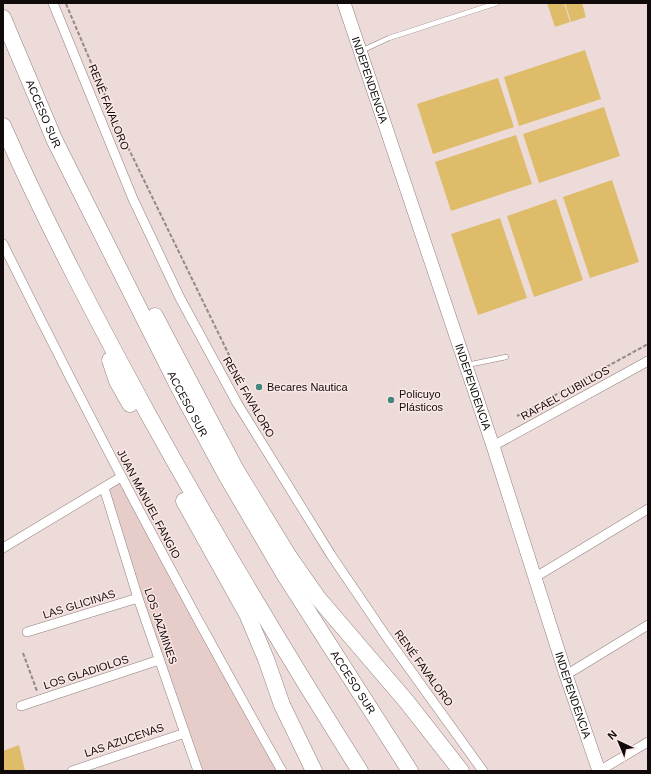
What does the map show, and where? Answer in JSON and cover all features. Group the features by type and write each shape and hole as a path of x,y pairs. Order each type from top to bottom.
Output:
{"highway":[{"name":"ACCESO SUR","path":"3,18 55,141 180,388 226,475 292,587 410,771"},
{"path":"21,61 76,161 236,470 284,548 318,598 407,702 461,771"},
{"path":"3,126 94,315 195,499 311,694 360,771"},
{"path":"94,315 117,381 247,614 266,659 282,705 314,771"}],"street":[{"name":"RENÉ FAVALORO","path":"53,3 134,199 180,298 236,403 336,562 388,639 483,771"},
{"name":"INDEPENDENCIA","path":"344,3 493,446 534,578 599,771"},
{"name":"JUAN MANUEL FANGIO","path":"3,244 83,405 121,477 173,575 282,771"},
{"name":"RAFAEL CUBILLOS","path":"493,446 647,363"},
{"path":"3,548 121,477"},
{"name":"LOS JAZMINES","path":"104,488 138,598 198,771"},
{"path":"534,578 648,509"},
{"name":"LAS GLICINAS","path":"27,632 138,598"},
{"path":"566,675 648,626"},
{"name":"LOS GLADIOLOS","path":"21,706 159,660"},
{"name":"LAS AZUCENAS","path":"72,771 185,733"},
{"path":"599,771 648,742"}],"lane":[{"path":"360,51 389,38 497,3"},
{"path":"465,365 506,356"}],"path":[{"path":"65,3 122,135 230,357"},
{"path":"517,416 648,344"},
{"path":"23,653 40,700"}],"shaded area":[{"path":"547,3 564,3 570,22 555,27"},
{"path":"565,3 582,3 586,17 571,22"},
{"path":"585,50 601,99 519,126 504,77"},
{"path":"498,78 514,127 433,154 417,104"},
{"path":"604,107 620,156 539,183 523,134"},
{"path":"516,135 532,184 451,211 435,162"},
{"path":"612,180 639,262 590,278 563,197"},
{"path":"556,199 583,280 534,297 507,216"},
{"path":"500,218 527,298 478,315 451,234"},
{"path":"121,477 282,771 198,771 104,488"},
{"path":"19,745 25,771 3,771 3,751"}],"place":[{"name":"Becares Nautica","path":"259,387"},
{"name":"Policuyo Plásticos","path":"391,400"}]}
